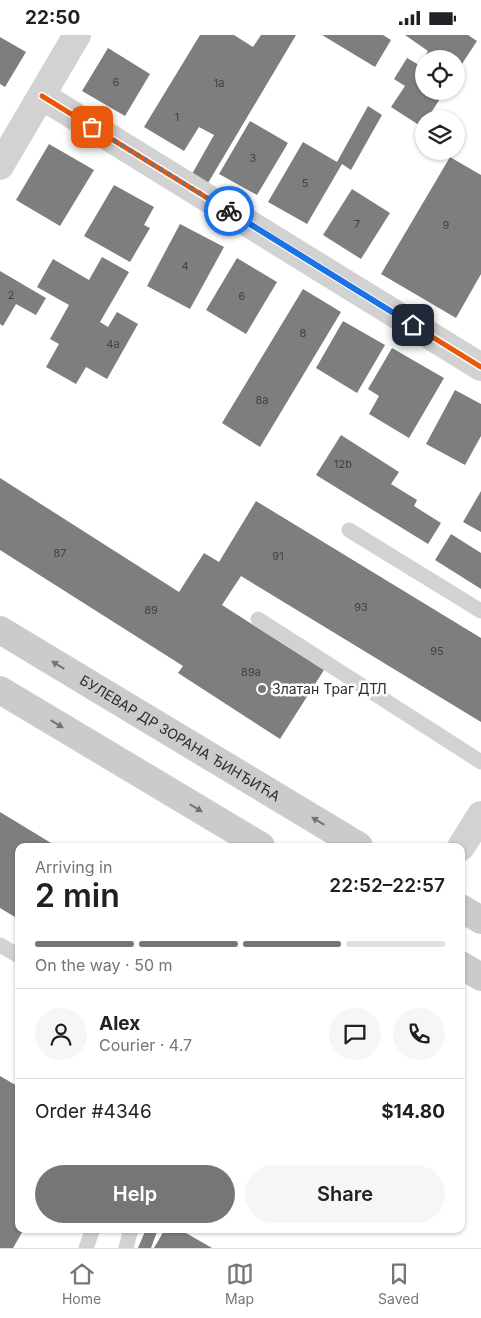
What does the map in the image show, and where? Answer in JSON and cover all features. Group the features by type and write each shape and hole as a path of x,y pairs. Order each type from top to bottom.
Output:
{"main road":[{"name":"БУЛЕВАР ДР ЗОРАНА ЂИНЂИЋА","path":"0,630 354,843"},
{"path":"0,690 255,843"},
{"path":"465,910 481,920"},
{"path":"465,967 481,977"}],"street":[{"path":"0,167 77,35"},
{"path":"42,96 481,367"},
{"path":"464,843 481,815"}],"lane":[{"path":"350,530 481,611"},
{"path":"258,619 481,762"},
{"path":"0,945 15,954"},
{"path":"86,1248 92,1233"},
{"path":"126,1248 130,1233"}],"building":[{"path":"200,35 234,35 253,47 261,35 296,35 208,183 192,174 214,135 199,127 184,151 144,127"},
{"path":"322,35 383,35 391,40 375,67"},
{"path":"405,35 468,35 477,41 465,59 465,50 427,50"},
{"path":"0,37 26,52 5,87 0,84"},
{"path":"108,48 150,74 125,116 82,91"},
{"path":"407,58 415,63 415,100 439,100 433,110 415,110 415,122 391,107 405,86 394,79"},
{"path":"368,106 382,115 351,170 342,164 307,224 268,202 303,142 337,162"},
{"path":"250,121 288,143 257,195 219,174"},
{"path":"49,144 94,170 60,226 16,200"},
{"path":"448,160 455,160 481,175 481,274 456,318 381,274"},
{"path":"114,185 154,207 144,225 150,228 130,262 84,236"},
{"path":"352,189 390,213 361,259 323,235"},
{"path":"180,224 224,247 190,309 147,286"},
{"path":"102,257 129,272 100,322 108,327 117,312 138,324 107,379 86,367 76,384 46,367 59,344 50,339 69,305 37,287 53,259 89,280"},
{"path":"237,258 277,282 246,334 206,310"},
{"path":"0,271 46,298 36,315 16,304 3,326 0,324"},
{"path":"303,289 341,312 260,447 222,423"},
{"path":"343,321 385,345 357,393 316,368"},
{"path":"392,348 444,378 409,438 369,414 379,396 368,389"},
{"path":"455,390 481,404 481,436 465,465 426,444"},
{"path":"341,435 399,472 391,484 417,500 414,506 441,523 428,544 316,475"},
{"path":"0,478 179,592 204,553 219,562 256,501 481,638 481,722 241,576 222,605 324,670 280,739 178,673 183,666 0,550"},
{"path":"481,491 481,532 463,522"},
{"path":"451,534 481,553 481,589 435,560"},
{"path":"0,812 51,843 15,843 15,917 0,908"},
{"path":"0,1076 15,1085 15,1233 22,1233 13,1248 0,1248"},
{"path":"144,1233 157,1233 151,1248 138,1248"},
{"path":"163,1233 186,1233 212,1248 154,1248"}],"cycle path":[{"path":"42,96 481,367"}],"way so far":[{"path":"92,127 229,211"}],"place":[{"name":"Златан Траг ДТЛ","path":"262,689"}],"route":[{"path":"229,211 413,325"}]}
